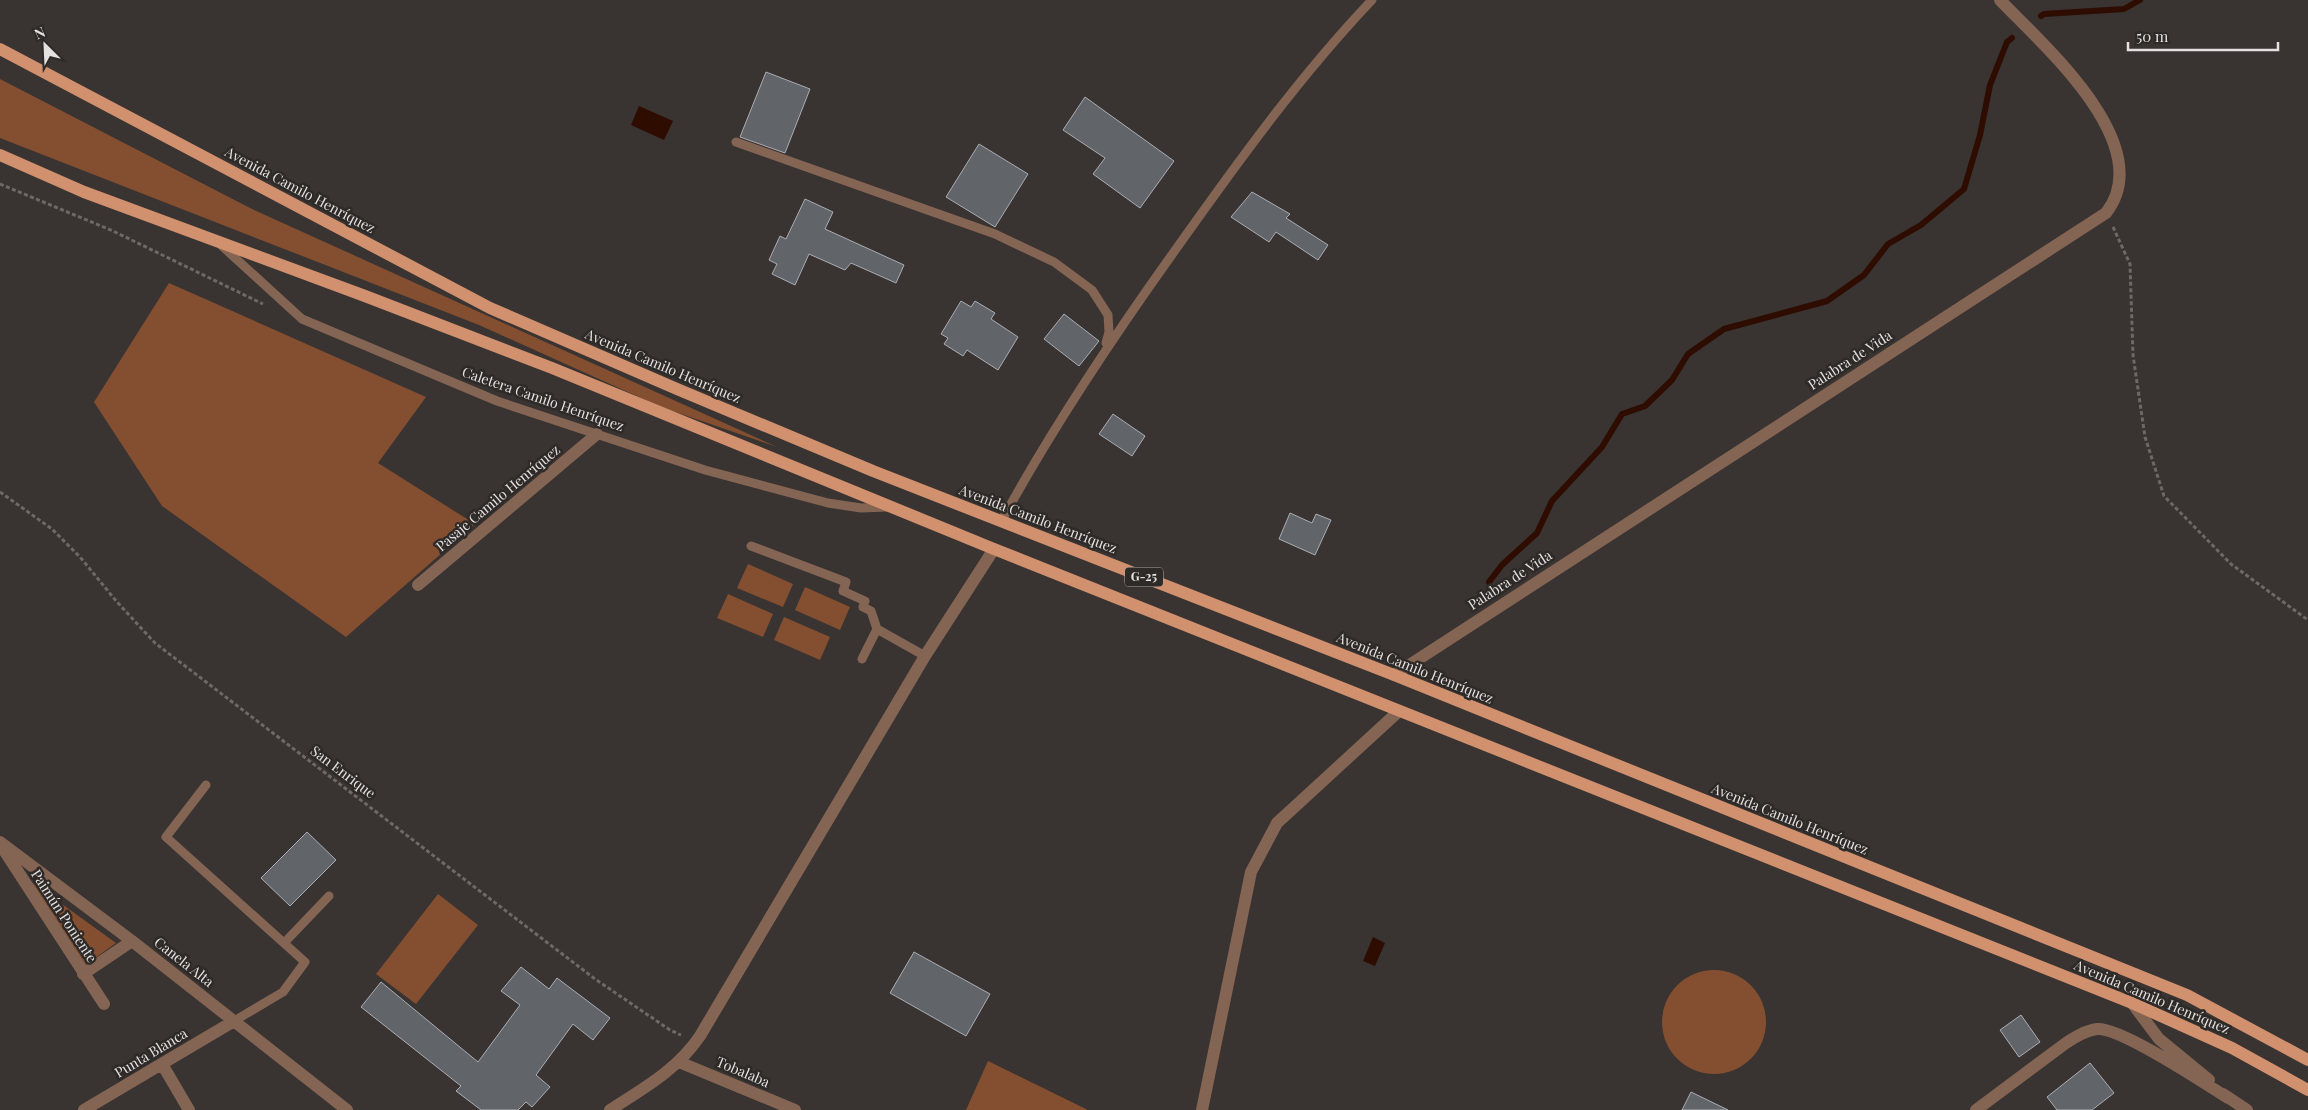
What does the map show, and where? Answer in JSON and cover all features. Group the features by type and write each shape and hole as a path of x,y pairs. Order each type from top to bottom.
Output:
{"main road":[{"name":"Avenida Camilo Henríquez","path":"0,49 490,308 695,397 1001,522 1394,675 2187,995 2308,1060"},
{"name":"Avenida Camilo Henríquez","path":"0,155 84,192 365,296 543,365 994,549 2132,1003 2232,1048 2308,1090"}],"street":[{"name":"Palabra de Vida","path":"1394,675 2106,213 2115,200 2120,183 2114,148 2105,123 2083,88 2000,0"},
{"name":"Pasaje Camilo Henríquez","path":"418,585 597,434"},
{"path":"610,1110 660,1078 680,1062 698,1039 925,656 994,549"},
{"path":"1202,1110 1251,872 1277,823 1399,711"},
{"name":"Canela Alta","path":"0,843 132,941 342,1109"},
{"name":"Paimún Poniente","path":"0,843 104,1004"},
{"path":"83,974 132,941"},
{"path":"2132,1003 2159,1039 2203,1074 2228,1098"},
{"name":"Punta Blanca","path":"84,1110 234,1021"},
{"path":"1976,1110 2066,1043 2081,1034 2098,1028 2128,1037 2246,1110"},
{"name":"Tobalaba","path":"680,1062 795,1110"},
{"path":"162,1064 189,1110"}],"lane":[{"path":"1001,522 1031,467 1104,350 1248,147 1345,29 1372,0"},
{"path":"736,142 996,234 1054,262 1092,290 1108,314 1109,332 1104,350"},
{"name":"Caletera Camilo Henríquez","path":"219,242 302,319 496,401 705,470 828,503 861,508 891,507"},
{"path":"751,546 846,582 843,591 866,601 863,607 871,611 877,629 925,656"},
{"path":"862,659 877,629"},
{"path":"206,785 166,837 306,962 284,992 234,1021"},
{"path":"284,943 329,896"}],"path":[{"path":"0,184 113,231 264,305"},
{"path":"2106,213 2130,264 2133,354 2145,436 2164,496 2231,564 2308,620"},
{"name":"San Enrique","path":"0,492 52,530 80,557 117,602 155,642 595,979 670,1030 698,1039"}],"shaded area":[{"path":"0,79 252,209 777,447 661,407 479,325 0,138"},
{"path":"639,106 673,121 664,140 631,125"},
{"path":"169,283 426,397 378,463 475,524 346,637 162,506 94,402"},
{"path":"748,564 793,584 783,607 737,588"},
{"path":"805,587 850,607 840,630 795,610"},
{"path":"728,594 773,614 763,637 717,618"},
{"path":"784,617 830,637 820,660 774,640"},
{"path":"30,881 116,943 84,966"},
{"path":"438,894 478,925 416,1004 376,974"},
{"path":"1373,937 1385,943 1375,966 1363,961"},
{"path":"1714,970 1734,974 1751,985 1762,1002 1766,1022 1762,1042 1751,1059 1734,1070 1714,1074 1694,1070 1677,1059 1666,1042 1662,1022 1666,1002 1677,985 1694,974"},
{"path":"988,1061 1088,1110 966,1110"}],"building":[{"path":"766,72 810,89 785,153 740,137"},
{"path":"1085,97 1174,161 1140,208 1093,174 1105,158 1063,130"},
{"path":"979,144 1028,174 995,227 946,197"},
{"path":"1252,192 1290,214 1286,218 1328,245 1318,260 1276,232 1269,242 1231,217"},
{"path":"805,199 833,212 825,229 904,265 896,283 851,263 845,270 809,254 795,285 772,274 777,264 769,260 780,236 786,239"},
{"path":"961,301 971,307 975,301 995,313 991,319 1018,337 998,370 967,350 963,356 944,344 948,338 941,334"},
{"path":"1064,314 1099,341 1079,366 1044,339"},
{"path":"1113,414 1145,436 1132,456 1099,434"},
{"path":"1290,513 1312,523 1316,514 1331,520 1315,555 1279,539"},
{"path":"307,832 336,860 290,906 261,878"},
{"path":"914,952 990,994 966,1036 890,993"},
{"path":"521,967 549,989 557,978 610,1018 593,1040 573,1024 536,1075 550,1087 532,1107 526,1102 518,1110 481,1110 456,1091 461,1086 361,1007 381,982 478,1062 520,1005 501,991"},
{"path":"2021,1015 2040,1042 2019,1057 2000,1030"},
{"path":"2090,1063 2114,1093 2092,1110 2057,1110 2047,1097"},
{"path":"1691,1092 1728,1110 1682,1110"}],"waterway":[{"path":"2041,16 2044,14 2124,9 2140,0"},
{"path":"1489,582 1502,565 1537,533 1552,501 1602,447 1622,414 1645,406 1672,380 1688,354 1724,329 1827,301 1864,275 1888,244 1921,225 1964,189 1980,135 1990,85 2007,42 2012,38"}]}
